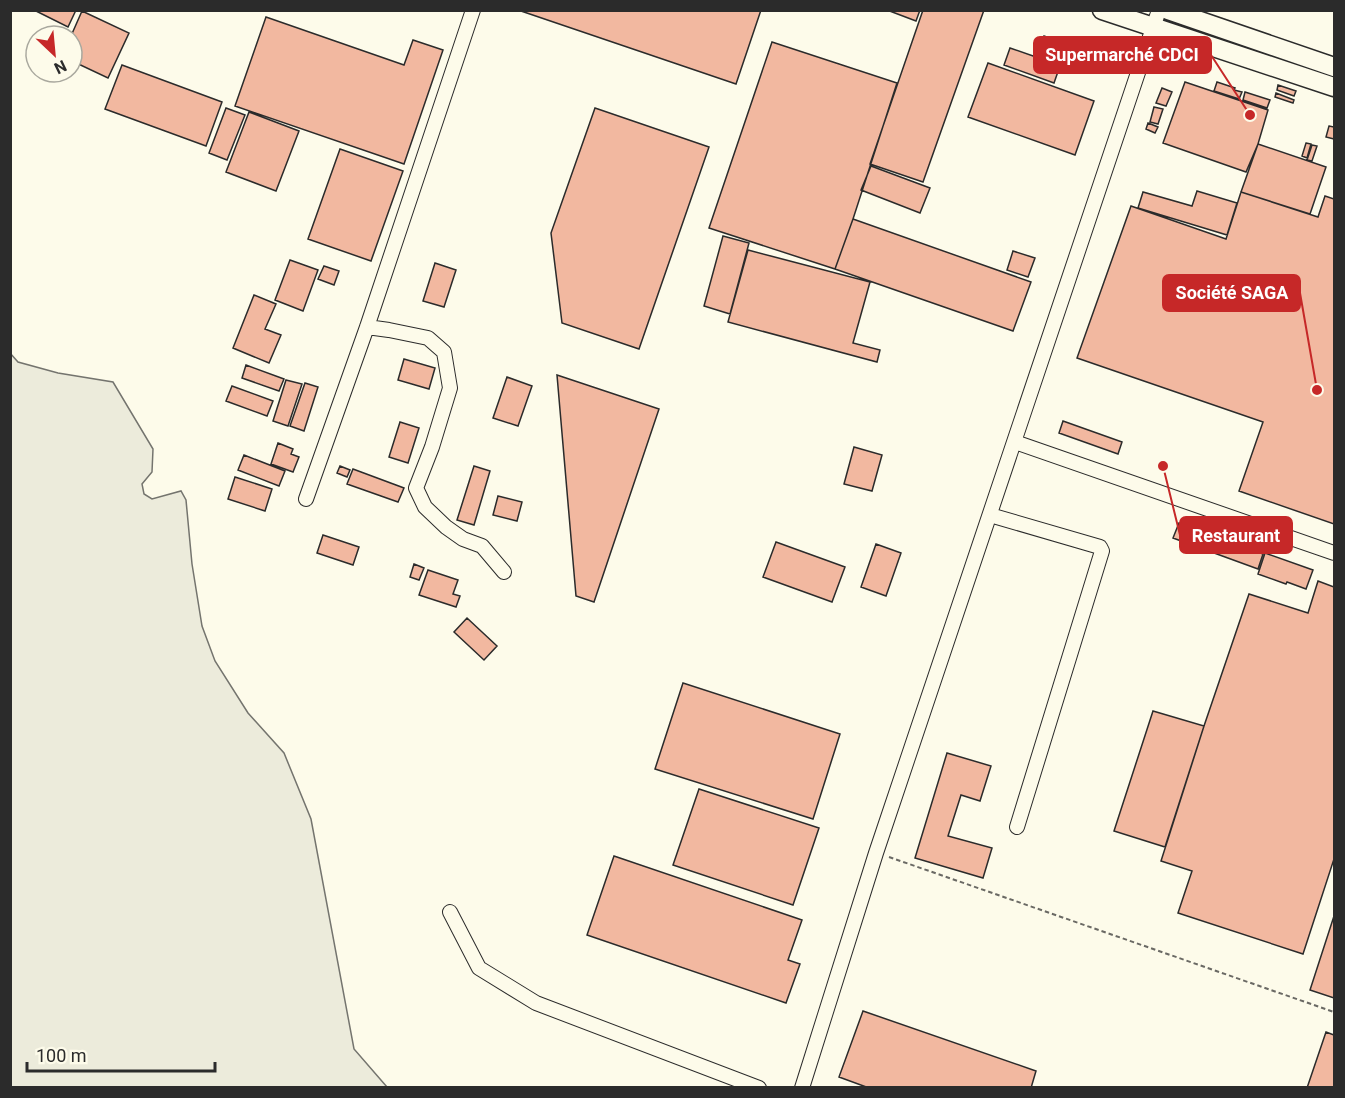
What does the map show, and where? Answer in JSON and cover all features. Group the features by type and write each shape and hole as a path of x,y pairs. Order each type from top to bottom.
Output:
{"main road":[{"path":"1102,10 1335,87"},
{"path":"1168,10 1335,67"}],"street":[{"path":"306,499 367,327 472,10"},
{"path":"802,1088 876,853 1159,10"},
{"path":"367,327 429,338 444,352 450,388 432,447 416,488 425,507 463,539 482,546 504,572"},
{"path":"1015,442 1335,554"},
{"path":"990,515 1100,547 1102,551 1017,827"},
{"path":"450,912 479,968 536,1003 759,1088"}],"path":[{"path":"876,853 1335,1012"}],"shaded area":[{"path":"10,353 18,362 58,373 113,382 153,449 152,472 142,484 144,494 152,499 181,491 186,500 192,564 202,626 215,661 248,713 284,753 311,819 354,1049 387,1087 11,1087"}],"building":[{"path":"34,10 76,10 69,24 62,24"},
{"path":"518,10 761,10 736,84"},
{"path":"887,10 920,10 916,21"},
{"path":"923,10 984,10 923,182 870,164"},
{"path":"82,11 129,33 108,78 84,67 84,24 76,24"},
{"path":"266,17 404,65 413,40 443,50 404,164 235,106"},
{"path":"1044,36 1061,42 1054,61 1061,63 1054,83 1004,65 1010,48 1036,57"},
{"path":"772,42 897,83 835,269 709,228"},
{"path":"988,63 1094,101 1075,155 968,117"},
{"path":"122,65 222,102 206,146 105,109"},
{"path":"1185,82 1268,110 1258,144 1246,172 1163,143"},
{"path":"1217,82 1242,92 1239,99 1214,91"},
{"path":"1278,85 1296,91 1294,96 1277,90"},
{"path":"1162,88 1172,92 1166,106 1156,103"},
{"path":"1245,92 1270,100 1267,108 1243,100"},
{"path":"1276,93 1294,100 1293,103 1275,97"},
{"path":"1154,107 1163,109 1158,124 1150,122"},
{"path":"226,108 245,115 227,160 209,153"},
{"path":"595,108 709,147 639,349 562,323 551,233"},
{"path":"249,112 299,131 276,191 226,172"},
{"path":"1148,123 1158,127 1155,133 1146,129"},
{"path":"1329,126 1334,127 1334,139 1326,137"},
{"path":"1306,143 1311,144 1307,158 1302,156"},
{"path":"1258,144 1326,167 1310,214 1241,192"},
{"path":"1312,145 1317,146 1312,161 1307,160"},
{"path":"340,149 403,171 371,261 308,239"},
{"path":"871,166 930,188 920,213 861,190"},
{"path":"1197,191 1237,203 1227,235 1138,208 1143,192 1192,206"},
{"path":"1241,192 1318,217 1325,196 1334,199 1334,524 1239,491 1263,422 1077,358 1131,206 1226,239"},
{"path":"853,219 1031,282 1013,331 835,269"},
{"path":"723,236 749,243 730,314 704,306"},
{"path":"748,250 870,282 853,343 880,350 877,362 728,322"},
{"path":"1013,251 1035,258 1028,277 1007,270"},
{"path":"290,260 318,270 303,311 275,300"},
{"path":"435,263 456,270 444,307 423,301"},
{"path":"324,266 339,271 334,285 318,279"},
{"path":"254,295 276,304 265,329 281,335 269,363 233,348"},
{"path":"404,359 435,368 429,389 398,380"},
{"path":"246,365 284,379 279,391 242,378"},
{"path":"557,375 659,409 594,602 576,596"},
{"path":"507,377 532,386 518,426 493,418"},
{"path":"286,380 302,384 288,426 273,421"},
{"path":"305,383 318,387 304,431 290,426"},
{"path":"232,386 273,401 267,416 226,401"},
{"path":"1063,421 1122,442 1118,454 1059,433"},
{"path":"400,422 419,428 408,463 389,457"},
{"path":"278,443 293,449 291,454 299,457 293,472 271,464"},
{"path":"854,447 882,455 872,491 844,484"},
{"path":"244,455 285,471 279,486 238,470"},
{"path":"340,466 350,470 347,477 337,473"},
{"path":"474,466 490,471 474,525 457,520"},
{"path":"353,469 404,488 398,502 347,484"},
{"path":"235,477 272,489 265,511 228,499"},
{"path":"498,496 522,502 517,521 493,515"},
{"path":"1179,523 1263,554 1258,569 1173,538"},
{"path":"323,535 359,547 353,565 317,553"},
{"path":"776,542 845,567 832,602 763,577"},
{"path":"876,544 901,553 886,596 861,587"},
{"path":"1265,553 1313,570 1306,589 1258,574"},
{"path":"414,564 424,568 419,580 410,577"},
{"path":"428,570 458,580 453,594 460,596 456,607 419,595"},
{"path":"1318,581 1334,587 1334,859 1303,954 1178,913 1192,871 1161,861 1249,594 1308,613"},
{"path":"467,618 497,646 484,660 454,632"},
{"path":"683,683 840,734 813,819 655,769"},
{"path":"1153,711 1204,726 1165,847 1114,831"},
{"path":"947,753 991,766 980,801 961,795 948,836 992,848 983,878 915,858"},
{"path":"699,789 819,828 793,905 673,865"},
{"path":"614,856 802,920 788,960 800,964 786,1003 587,935"},
{"path":"1334,916 1334,998 1310,990"},
{"path":"863,1011 1036,1071 1031,1088 869,1088 839,1077"},
{"path":"1326,1032 1334,1035 1334,1088 1307,1088"}],"place":[{"name":"Supermarché CDCI","path":"1250,115"},
{"name":"Société SAGA","path":"1317,390"},
{"name":"Restaurant","path":"1163,466"}]}
